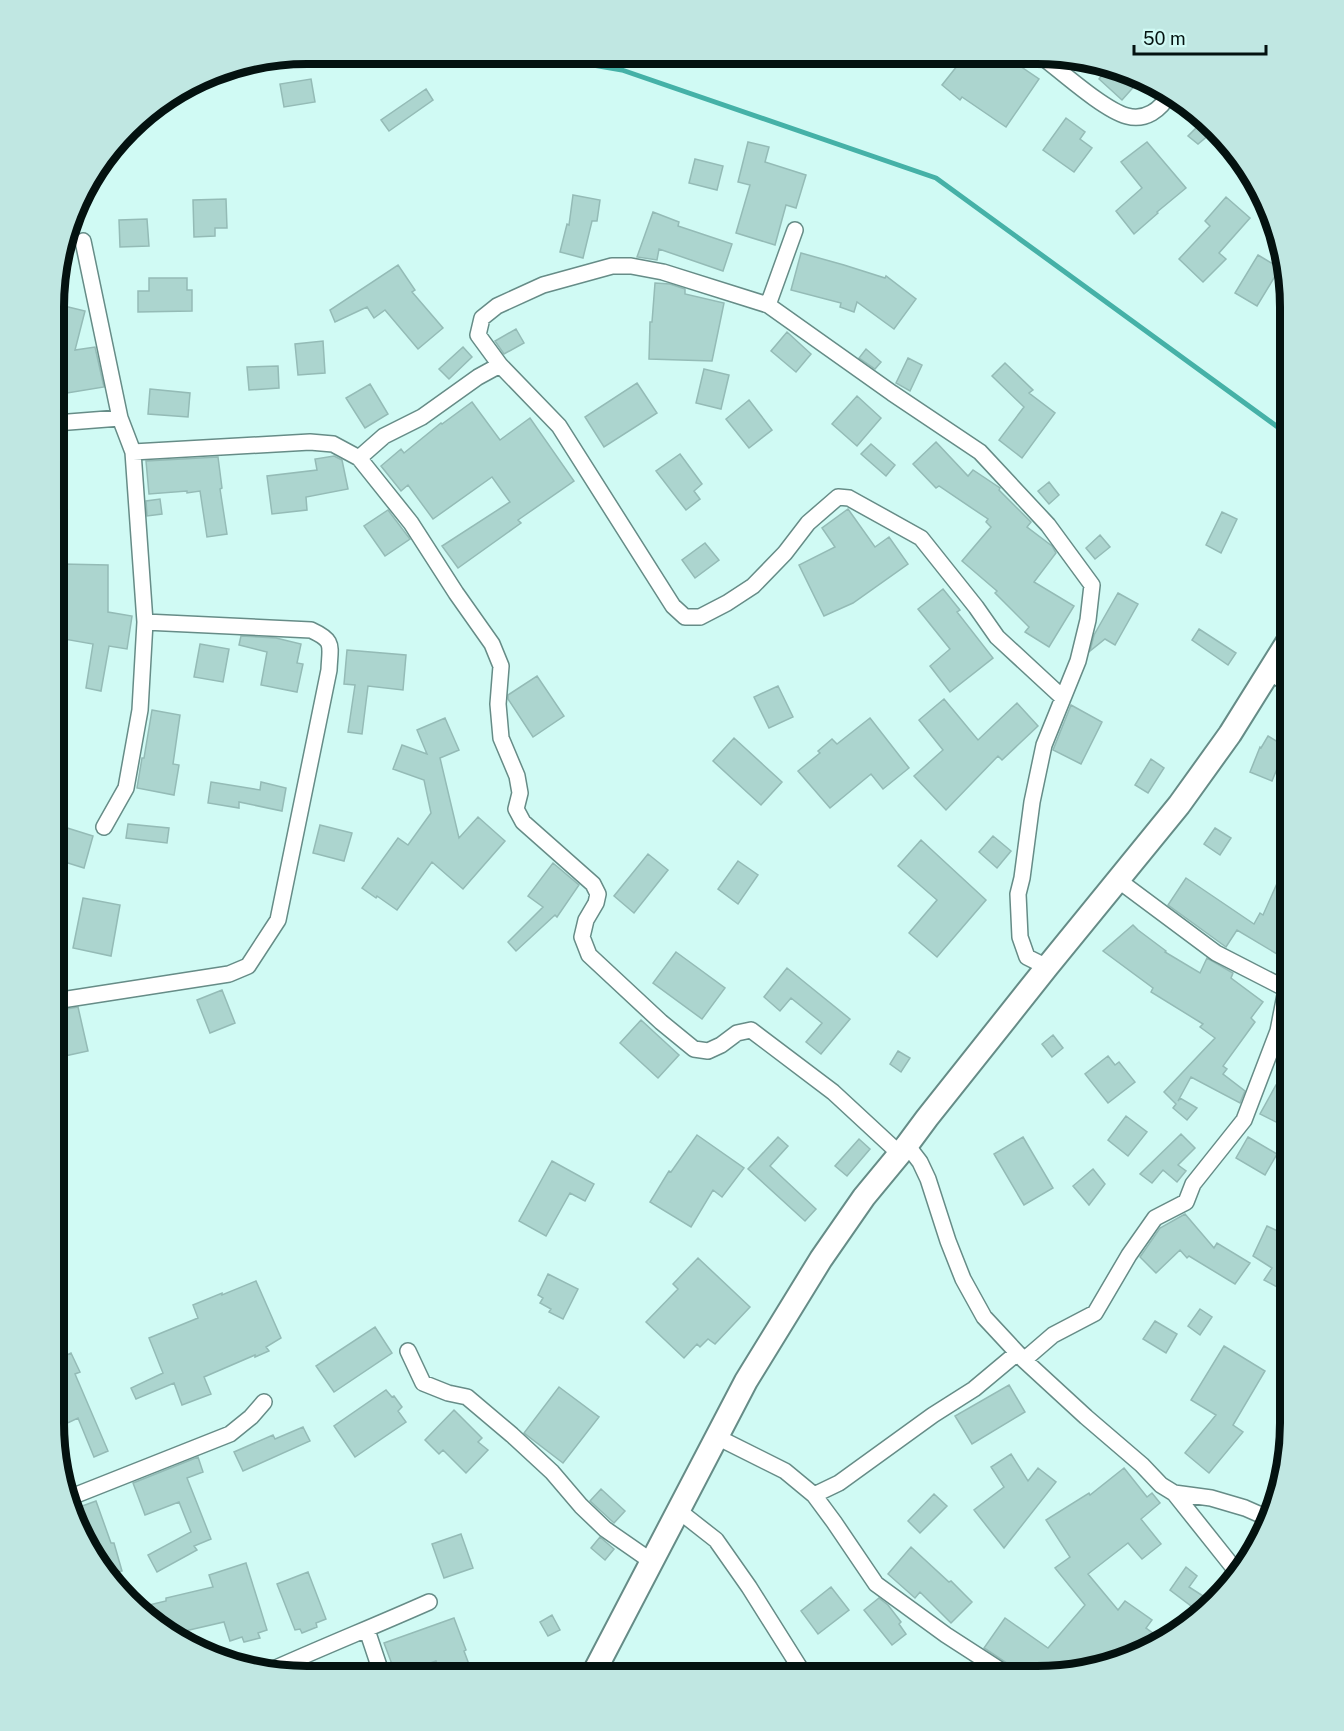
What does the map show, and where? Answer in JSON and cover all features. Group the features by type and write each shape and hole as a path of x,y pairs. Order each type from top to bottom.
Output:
{"main road":[{"path":"597,1666 746,1381 821,1259 864,1197 1179,805 1230,734 1280,654"}],"street":[{"path":"1053,65 1113,110 1127,116 1140,117 1153,113 1165,101"},
{"path":"768,305 795,230"},
{"path":"84,241 120,418 132,452 145,622 140,710 126,788 104,827"},
{"path":"1047,967 1027,957 1020,937 1018,894 1032,802 1044,745 1064,698 1078,661 1088,620 1092,585 1048,525 980,452 768,305 663,272 631,266 612,266 543,285 497,306 482,318 478,334 500,365 559,426 673,606 685,617 699,616 727,603 753,586 785,553 808,523 838,497 849,498 921,538 997,637 1064,698"},
{"path":"359,458 384,436 422,417 478,377 500,365"},
{"path":"64,422 120,418"},
{"path":"132,452 310,442 333,444 359,458 411,523 492,645 501,666 498,704 501,738 517,776 520,793 516,809 523,822 593,884 598,894 596,903 586,920 582,937 588,955 694,1049 708,1051 737,1033 751,1030 920,1162 963,1279 984,1317 1086,1418 1174,1494 1233,1567"},
{"path":"64,1000 228,974 248,966 278,920 329,670 330,646 325,637 311,630 145,622"},
{"path":"1269,671 1280,679"},
{"path":"1118,880 1216,953 1280,986"},
{"path":"814,1495 839,1483 933,1415 1053,1335 1095,1313 1129,1255 1155,1218 1186,1202 1193,1184 1244,1120 1280,1023"},
{"path":"408,1351 423,1383 448,1393 467,1397 552,1472 580,1506 605,1528 651,1560"},
{"path":"75,1495 230,1434 251,1417 264,1402"},
{"path":"717,1437 785,1472 814,1495 876,1584 946,1635 994,1666"},
{"path":"1174,1494 1210,1498 1261,1515"},
{"path":"679,1511 716,1540 749,1587 798,1666"},
{"path":"283,1665 429,1602"},
{"path":"367,1630 379,1666"}],"building":[{"path":"959,64 1017,64 1039,79 1006,127 962,97 960,100 942,85"},
{"path":"1103,74 1135,86 1122,100 1099,79"},
{"path":"311,79 315,102 284,107 280,84"},
{"path":"426,89 433,100 389,131 381,120"},
{"path":"1066,118 1085,132 1080,139 1092,148 1074,172 1043,150"},
{"path":"1198,126 1208,136 1198,144 1188,136"},
{"path":"748,142 769,147 765,162 806,175 796,208 786,205 775,245 736,233 750,185 738,182"},
{"path":"1147,142 1186,188 1134,234 1116,211 1142,188 1121,162"},
{"path":"695,159 723,166 717,190 689,183"},
{"path":"573,195 600,200 597,221 592,221 583,258 560,252 567,224 569,225"},
{"path":"1226,197 1250,218 1219,253 1226,259 1203,282 1179,259 1210,226 1205,221"},
{"path":"226,199 227,228 215,228 215,236 194,237 193,200"},
{"path":"653,212 679,222 678,226 732,244 723,271 659,249 657,260 637,257"},
{"path":"147,219 149,246 120,247 119,220"},
{"path":"801,253 885,278 886,276 916,299 894,329 857,302 854,312 840,307 841,303 791,290"},
{"path":"1258,255 1276,265 1277,273 1257,306 1235,293"},
{"path":"398,265 415,290 412,292 443,328 418,349 385,310 374,318 367,307 335,322 330,310"},
{"path":"149,278 187,278 187,290 192,290 192,311 138,312 138,291 149,291"},
{"path":"655,283 670,284 685,289 685,294 724,303 712,361 649,359 650,322 652,322"},
{"path":"64,306 85,311 75,350 95,347 104,387 64,392"},
{"path":"516,329 524,343 504,354 495,341"},
{"path":"787,332 811,354 796,372 771,351"},
{"path":"323,341 325,373 298,375 295,344"},
{"path":"463,347 472,357 449,379 439,369"},
{"path":"866,349 881,362 875,369 859,358"},
{"path":"908,358 922,365 910,391 896,383"},
{"path":"1005,363 1033,390 1029,393 1055,413 1022,458 999,440 1024,407 992,376"},
{"path":"278,366 279,388 249,390 247,367"},
{"path":"704,369 729,375 721,409 696,403"},
{"path":"637,383 657,413 604,447 585,417"},
{"path":"370,384 388,414 365,428 346,398"},
{"path":"150,389 190,393 188,417 148,414"},
{"path":"857,396 881,418 857,446 832,424"},
{"path":"749,400 772,430 749,448 726,419"},
{"path":"472,402 500,440 530,418 574,481 518,520 521,523 458,568 442,546 510,502 492,477 433,519 408,485 401,491 381,466 401,449 404,453"},
{"path":"936,442 968,476 973,470 1000,488 999,490 1031,522 1027,527 1052,546 1056,553 1034,582 1074,606 1049,647 1025,632 1029,627 995,593 997,591 962,561 991,527 986,522 988,519 939,486 936,488 913,464"},
{"path":"871,444 895,465 886,476 861,454"},
{"path":"680,454 702,484 694,491 700,499 686,510 656,471"},
{"path":"334,456 342,460 348,489 306,497 307,510 272,514 267,476 317,470 315,459"},
{"path":"218,457 227,534 207,537 200,491 149,494 146,461"},
{"path":"1049,482 1059,495 1049,504 1038,491"},
{"path":"160,499 162,514 147,516 146,501"},
{"path":"848,509 875,547 889,537 908,564 853,603 824,616 799,565 835,547 822,528"},
{"path":"388,510 410,539 385,556 364,526"},
{"path":"1222,512 1237,519 1221,553 1206,545"},
{"path":"1100,535 1110,547 1095,559 1086,548"},
{"path":"705,543 719,560 695,578 682,560"},
{"path":"64,564 108,565 108,612 132,616 127,649 109,646 101,691 86,688 93,644 64,639"},
{"path":"943,589 960,610 957,612 993,658 950,692 930,666 950,649 918,609"},
{"path":"1118,593 1138,604 1115,645 1105,639 1090,651 1094,635"},
{"path":"1199,629 1236,653 1228,665 1192,640"},
{"path":"241,636 276,638 301,644 297,663 303,664 297,692 261,685 267,652 239,645"},
{"path":"200,644 229,649 223,682 194,677"},
{"path":"347,650 406,655 403,690 368,686 362,734 348,732 355,685 344,684"},
{"path":"537,676 564,716 533,737 508,699 508,695"},
{"path":"778,686 793,717 769,728 754,697"},
{"path":"944,699 978,740 1017,703 1038,726 1002,760 998,756 946,810 914,776 943,750 919,720"},
{"path":"1071,705 1102,722 1081,764 1053,750"},
{"path":"152,710 180,715 173,764 179,765 174,795 137,788"},
{"path":"445,718 459,750 440,758 459,838 478,817 505,841 463,889 432,862 397,910 362,888 398,838 408,845 431,813 424,780 393,769 402,745 427,754 417,730"},
{"path":"870,718 909,768 883,789 871,774 830,808 798,771 820,753 818,751 832,739 837,744"},
{"path":"1268,736 1280,743 1280,762 1272,781 1250,772"},
{"path":"734,738 782,782 761,805 713,761"},
{"path":"1151,759 1164,768 1148,793 1135,785"},
{"path":"211,782 260,790 261,782 286,788 282,811 239,802 239,808 208,803"},
{"path":"128,824 169,828 167,843 126,838"},
{"path":"320,825 352,833 344,861 313,853"},
{"path":"64,827 93,836 84,868 64,862"},
{"path":"1215,828 1231,838 1220,855 1204,844"},
{"path":"993,836 1011,851 997,868 979,852"},
{"path":"921,840 986,900 937,957 909,933 937,900 898,866"},
{"path":"648,854 668,870 634,913 614,896"},
{"path":"738,861 758,875 738,904 718,889"},
{"path":"553,863 579,885 557,917 555,915 516,951 508,942 543,907 528,896"},
{"path":"1186,878 1254,924 1260,913 1263,915 1279,879 1280,956 1237,930 1226,947 1168,905"},
{"path":"83,898 120,905 111,956 73,948"},
{"path":"1133,925 1165,952 1200,973 1207,958 1233,973 1231,978 1263,1002 1251,1018 1255,1022 1223,1066 1227,1069 1223,1074 1245,1091 1240,1103 1191,1077 1178,1101 1180,1098 1197,1108 1187,1120 1173,1108 1176,1104 1164,1092 1215,1038 1200,1027 1203,1024 1151,992 1153,988 1103,951"},
{"path":"676,952 725,988 702,1019 653,983"},
{"path":"787,968 850,1019 821,1054 806,1042 822,1023 791,998 780,1011 764,997"},
{"path":"222,990 235,1023 210,1033 197,1000"},
{"path":"78,1007 88,1051 64,1056 64,1009"},
{"path":"641,1020 679,1055 658,1078 620,1043"},
{"path":"1053,1035 1063,1048 1052,1057 1042,1044"},
{"path":"898,1051 910,1058 901,1072 890,1064"},
{"path":"1108,1056 1115,1065 1119,1062 1135,1082 1108,1103 1085,1074"},
{"path":"1276,1085 1280,1087 1280,1124 1260,1114"},
{"path":"1126,1116 1147,1132 1128,1156 1108,1140"},
{"path":"1181,1134 1195,1148 1178,1165 1186,1171 1177,1182 1163,1170 1152,1183 1140,1174"},
{"path":"697,1135 744,1168 722,1197 713,1190 691,1227 650,1202 669,1171 671,1172"},
{"path":"778,1137 788,1146 770,1166 816,1209 805,1221 748,1169"},
{"path":"1023,1137 1053,1188 1024,1205 994,1154"},
{"path":"1248,1137 1277,1154 1265,1175 1236,1158"},
{"path":"859,1139 870,1149 847,1176 835,1166"},
{"path":"552,1161 594,1184 585,1201 570,1193 546,1236 519,1221"},
{"path":"1093,1169 1105,1184 1089,1205 1073,1186"},
{"path":"1185,1214 1214,1248 1217,1243 1250,1263 1235,1284 1189,1256 1187,1258 1180,1250 1156,1273 1140,1257 1160,1228"},
{"path":"1267,1226 1280,1232 1279,1288 1264,1280 1272,1268 1253,1256"},
{"path":"698,1258 750,1307 715,1344 708,1339 700,1347 697,1344 684,1358 646,1322 678,1289 673,1284"},
{"path":"548,1274 578,1289 563,1319 549,1312 551,1309 540,1303 543,1298 538,1295"},
{"path":"256,1281 281,1338 266,1347 269,1351 204,1377 211,1394 182,1405 174,1383 136,1399 131,1388 163,1373 149,1338 198,1318 193,1305"},
{"path":"1200,1309 1212,1317 1200,1335 1188,1326"},
{"path":"1155,1321 1177,1334 1166,1353 1143,1339"},
{"path":"375,1327 392,1353 334,1392 316,1366"},
{"path":"1224,1346 1265,1371 1233,1425 1243,1432 1209,1473 1185,1453 1216,1415 1191,1400"},
{"path":"71,1353 80,1372 75,1374 108,1451 94,1457 78,1418 64,1425 64,1356"},
{"path":"1009,1385 1025,1412 972,1444 955,1416"},
{"path":"559,1387 599,1417 563,1463 524,1433"},
{"path":"386,1390 402,1407 398,1411 406,1422 355,1457 334,1426"},
{"path":"454,1410 482,1438 478,1442 488,1450 466,1473 443,1450 439,1454 425,1440"},
{"path":"303,1427 310,1441 243,1471 234,1452 273,1435 275,1439"},
{"path":"1011,1454 1028,1481 1038,1468 1056,1482 1004,1548 974,1510 1004,1487 991,1467"},
{"path":"198,1457 203,1472 187,1478 211,1539 194,1546 197,1550 157,1572 148,1555 191,1532 179,1502 145,1515 133,1483"},
{"path":"1124,1468 1147,1497 1152,1493 1160,1503 1141,1519 1161,1544 1142,1559 1128,1543 1088,1574 1118,1610 1125,1601 1152,1620 1146,1628 1156,1635 1115,1654 1084,1662 1052,1666 1011,1666 984,1648 1005,1618 1048,1648 1085,1605 1055,1568 1070,1557 1046,1520 1089,1493 1090,1495"},
{"path":"601,1489 625,1511 614,1523 590,1501"},
{"path":"934,1494 947,1506 920,1533 908,1521"},
{"path":"96,1501 111,1543 114,1543 122,1571 116,1572 105,1559 79,1507"},
{"path":"461,1534 473,1568 444,1578 432,1544"},
{"path":"600,1537 614,1549 605,1560 591,1548"},
{"path":"911,1547 972,1602 951,1623 920,1592 915,1598 888,1574"},
{"path":"246,1563 267,1630 258,1633 260,1638 244,1642 242,1637 230,1641 224,1622 182,1632 147,1606 166,1601 166,1598 213,1587 209,1575"},
{"path":"1186,1567 1197,1576 1189,1587 1205,1598 1194,1608 1170,1590"},
{"path":"308,1572 326,1619 316,1623 317,1627 302,1633 300,1629 295,1630 277,1584"},
{"path":"831,1587 849,1610 818,1634 801,1611"},
{"path":"879,1598 888,1605 901,1622 899,1624 906,1634 892,1645 864,1610"},
{"path":"552,1615 560,1630 548,1636 540,1622"},
{"path":"454,1618 470,1666 438,1666 436,1661 422,1666 393,1666 384,1643"}],"waterway":[{"path":"587,64 622,70 936,178 1280,429"}]}
